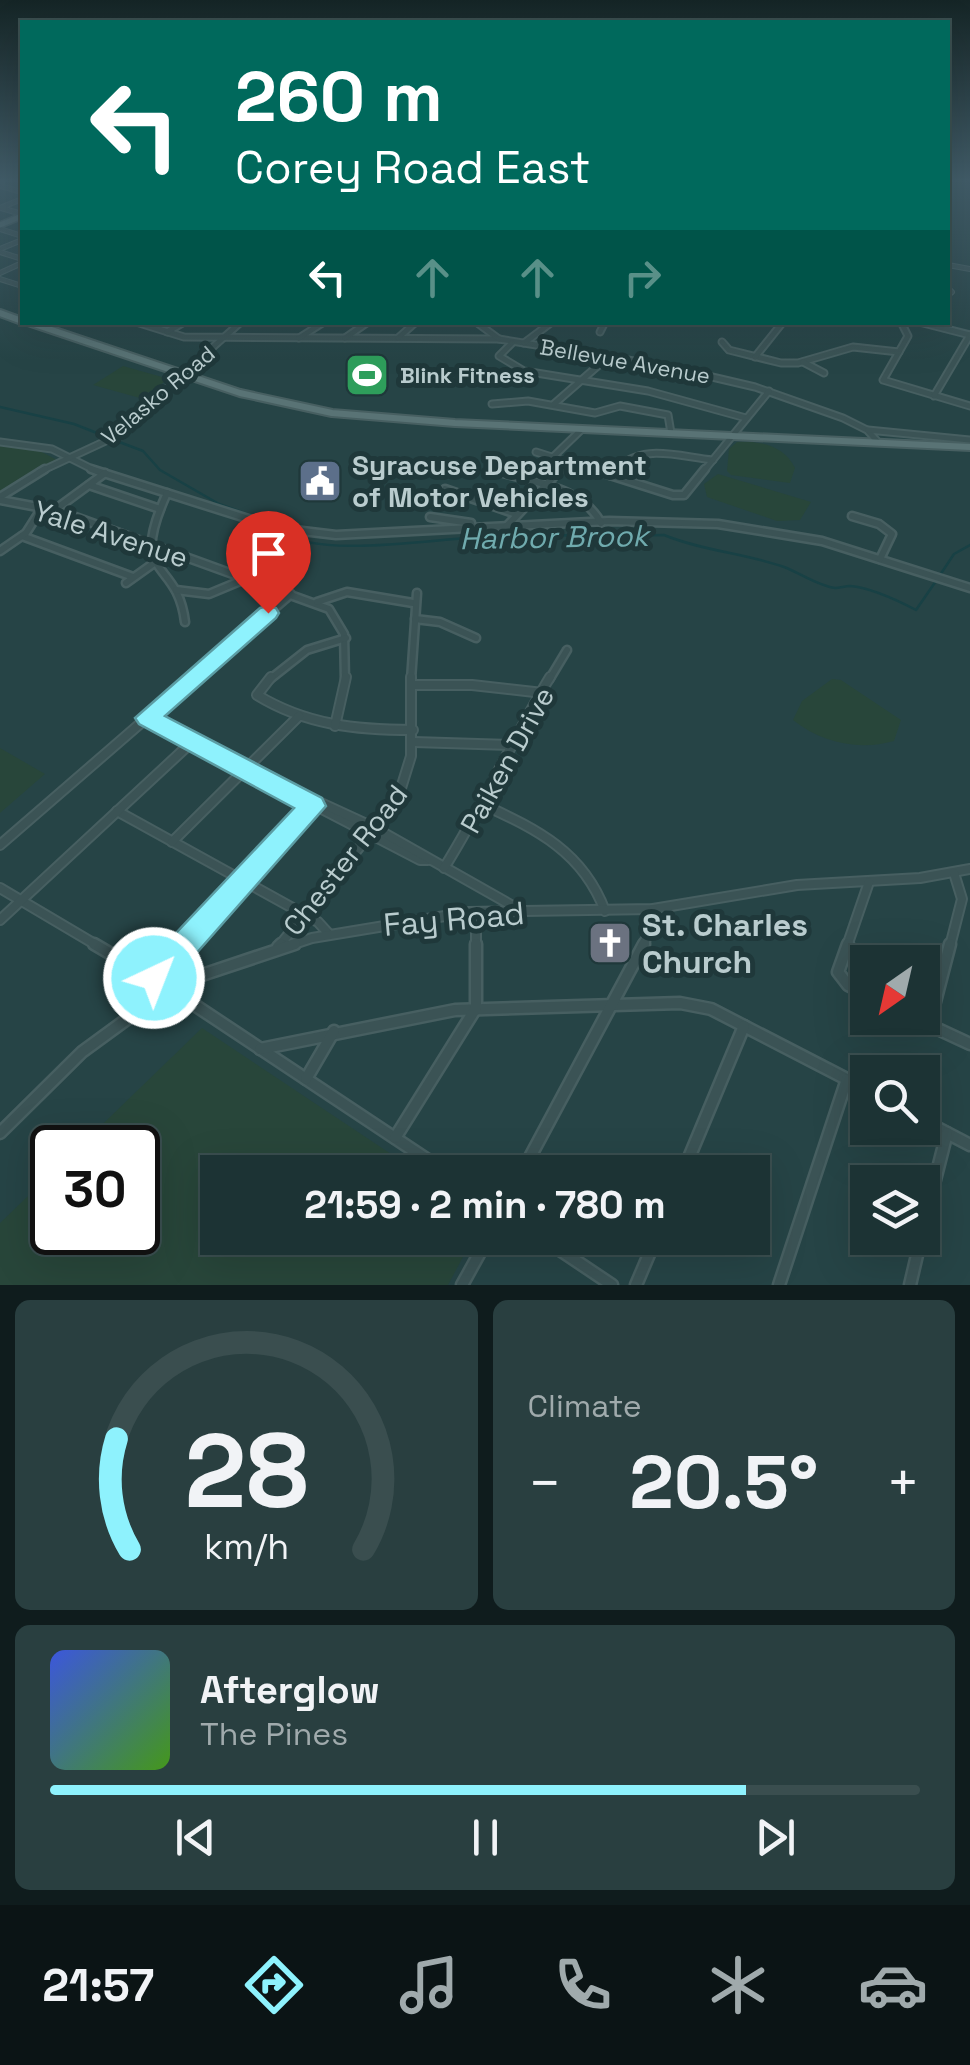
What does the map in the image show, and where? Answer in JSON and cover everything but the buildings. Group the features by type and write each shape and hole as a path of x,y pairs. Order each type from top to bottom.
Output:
{"main road":[{"path":"34,325 270,402 332,413 582,429 970,443"}],"street":[{"path":"0,276 19,285"},
{"path":"0,289 19,285"},
{"path":"948,328 955,322"},
{"path":"47,329 54,325"},
{"name":"Bellevue Avenue","path":"145,325 166,332 225,339 499,339 609,357 770,391 866,430 970,443"},
{"path":"166,332 179,325"},
{"name":"Velasko Road","path":"69,458 107,441 238,325"},
{"path":"298,339 319,325"},
{"path":"344,338 364,325"},
{"path":"397,338 412,325"},
{"path":"480,325 499,339"},
{"path":"523,344 548,325"},
{"path":"600,332 604,325"},
{"path":"755,357 782,325"},
{"path":"902,325 908,336 883,380 970,406"},
{"path":"934,325 970,335 934,396"},
{"path":"513,342 500,356 505,364 582,382 648,390 746,418"},
{"path":"722,342 724,348 781,363 802,362 852,347 899,352"},
{"path":"552,404 558,404 609,357"},
{"path":"802,362 824,374"},
{"path":"536,452 672,496 688,493 770,391"},
{"path":"492,404 524,400 595,413 620,406 659,412 668,415 671,433"},
{"path":"553,457 582,429"},
{"name":"Bellevue Avenue","path":"866,430 878,442"},
{"path":"0,442 42,446 168,493 277,528 316,534 681,522 762,529 817,540 970,588"},
{"path":"610,475 627,457 641,452 713,460"},
{"path":"0,499 24,479 69,458"},
{"path":"506,528 568,462"},
{"path":"500,472 591,505 602,523"},
{"path":"55,510 106,473"},
{"path":"90,485 160,509"},
{"path":"445,489 516,514"},
{"path":"168,493 150,543 154,564 185,607 184,622"},
{"name":"Yale Avenue","path":"0,499 40,511 55,510 317,602"},
{"path":"0,550 22,536 40,511"},
{"path":"852,516 879,524 892,534 880,559"},
{"path":"430,518 471,524 472,529"},
{"path":"22,536 130,580 154,564"},
{"path":"176,590 208,594 246,578"},
{"path":"317,602 348,592 413,603"},
{"name":"Chester Road","path":"277,948 408,782 414,742 416,592"},
{"path":"0,845 291,594"},
{"path":"317,602 338,618 346,638 343,690 335,726"},
{"path":"415,620 450,625 476,638"},
{"path":"346,638 316,644 297,654 259,690 258,696 298,716 335,726 413,730"},
{"name":"Paiken Drive","path":"444,868 484,805 512,745 567,650"},
{"path":"412,685 472,685 543,693"},
{"path":"172,842 298,716"},
{"path":"147,718 444,868 520,911"},
{"path":"0,920 193,741"},
{"path":"414,742 512,745"},
{"path":"154,978 316,802"},
{"path":"484,805 561,842 591,876 605,911"},
{"path":"117,811 302,914 329,934"},
{"name":"Fay Road","path":"0,1134 82,1052 169,988 277,948 329,934 476,912 653,910 797,884 869,882 970,869"},
{"path":"940,983 962,899 954,872"},
{"path":"850,986 838,972 869,882"},
{"path":"0,888 154,978 420,1155"},
{"path":"531,1155 652,928 653,910"},
{"path":"395,1138 476,1008 476,912"},
{"path":"260,1049 421,1014 476,1008 697,1005 850,1081"},
{"path":"690,1155 744,1026"},
{"path":"940,1030 970,1044"},
{"path":"306,1079 334,1031"},
{"path":"780,1285 847,1080"},
{"path":"940,1129 970,1145"},
{"path":"939,1165 947,1132"},
{"path":"462,1285 479,1255"},
{"path":"567,1255 612,1285"},
{"path":"636,1285 649,1255"},
{"path":"910,1285 917,1255"}],"green space":[{"path":"123,366 169,379 140,398 93,385"},
{"path":"737,442 778,449 795,468 790,483 731,475 727,471 729,449"},
{"path":"0,446 36,449 57,460 24,476 0,495"},
{"path":"718,474 811,502 800,520 777,521 707,497 704,484"},
{"path":"832,679 841,680 901,720 894,741 868,745 841,743 793,720 802,701"},
{"path":"0,748 45,774 0,813"},
{"path":"202,1028 392,1155 200,1155 200,1255 464,1255 448,1285 0,1285 0,1223 30,1194 30,1255 160,1255 160,1125 102,1125"}],"waterway":[{"name":"Harbor Brook","path":"0,407 74,424 107,437"},
{"name":"Harbor Brook","path":"114,440 143,451 160,470 219,504 270,522"},
{"name":"Harbor Brook","path":"276,532 297,540 347,546 503,536 664,535 769,562 829,587 867,589 916,610 936,581"},
{"name":"Harbor Brook","path":"940,575 954,554 970,545"}],"place":[{"name":"Blink Fitness","path":"367,375"},
{"name":"Syracuse Department of Motor Vehicles","path":"320,481"},
{"name":"St. Charles Church","path":"610,943"}],"route":[{"path":"154,978 313,806 247,767 147,718 268,613"}]}
